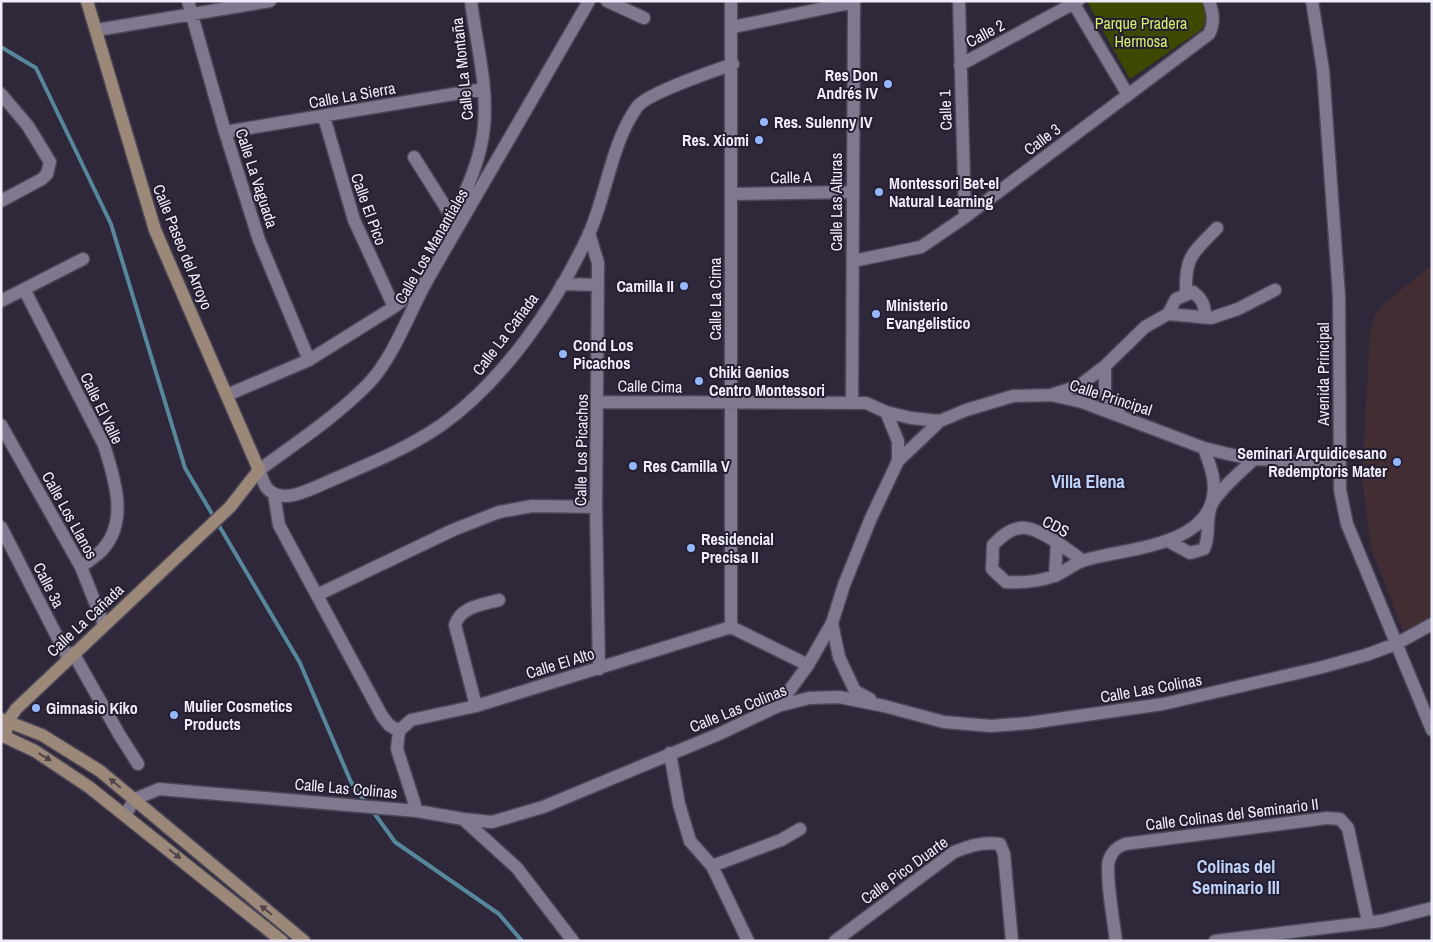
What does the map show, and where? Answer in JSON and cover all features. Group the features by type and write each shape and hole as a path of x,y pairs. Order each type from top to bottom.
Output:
{"main road":[{"name":"Calle Paseo del Arroyo","path":"87,1 155,230 259,470"},
{"name":"Calle La Cañada","path":"3,740 5,720 198,536 230,508 259,470"},
{"path":"5,720 42,735 76,754 135,799 304,941"},
{"path":"3,740 58,765 125,815 282,941"}],"street":[{"name":"Calle La Vaguada","path":"188,1 225,132 260,240 309,360"},
{"path":"97,30 270,1"},
{"name":"Calle La Montaña","path":"227,394 309,360 394,307 428,279 475,166 484,127 484,90 471,1"},
{"name":"Calle Los Manantiales","path":"259,470 323,423 370,382 398,338 428,279 496,166 589,1"},
{"path":"606,1 644,18"},
{"name":"Calle La Cima","path":"731,627 732,1"},
{"name":"Calle 1","path":"959,1 965,217"},
{"name":"Calle 3","path":"853,261 921,247 965,217 1209,34 1213,26 1210,1"},
{"name":"Avenida Principal","path":"1312,1 1323,70 1339,296 1340,490 1347,524 1432,730"},
{"path":"732,27 854,2"},
{"name":"Calle Las Alturas","path":"852,402 854,2"},
{"path":"1076,3 1128,95"},
{"name":"Calle 2","path":"960,66 1076,3"},
{"name":"Calle La Cañada","path":"274,494 287,496 304,492 399,450 439,427 473,401 536,325 562,284 589,233 608,175 630,118 639,105 655,96 733,64"},
{"name":"Calle La Sierra","path":"225,132 484,90"},
{"path":"1,94 28,126 47,157 49,169 42,178 1,201"},
{"name":"Calle El Pico","path":"324,117 354,220 394,307"},
{"path":"414,157 453,219"},
{"name":"Calle A","path":"731,194 852,192"},
{"path":"1186,293 1186,270 1190,256 1217,228"},
{"name":"Calle Los Picachos","path":"589,233 598,263 596,507 599,669"},
{"path":"1,301 83,259"},
{"path":"562,284 598,285"},
{"name":"Calle El Valle","path":"24,289 104,444 110,463 118,505 117,520 112,535 102,549 81,567"},
{"path":"1168,314 1212,318 1238,309 1275,290"},
{"path":"1051,395 1079,386 1105,366 1145,327 1168,314 1176,299 1186,293 1193,292 1200,298 1205,308 1205,317"},
{"path":"1105,366 1105,394 1120,415"},
{"name":"Calle Principal","path":"778,706 808,665 832,623 851,568 898,461 940,421 966,410 1013,396 1051,395 1082,402 1120,415 1204,448 1254,459 1339,463"},
{"name":"Calle Cima","path":"598,402 731,404 852,402 866,403 886,412 911,418 940,421"},
{"path":"886,412 898,441 898,461"},
{"name":"Calle Los Llanos","path":"1,425 81,567 104,625"},
{"path":"1168,541 1190,553 1204,549 1210,537 1208,524 1213,478 1204,448"},
{"name":"CDS","path":"1082,561 1057,541 1022,527 1005,533 993,545 992,569 1006,582 1027,584 1055,576 1082,561 1168,541 1188,533 1200,522 1211,505 1254,459"},
{"path":"259,470 266,487 274,494 279,524 382,716 390,725 399,730 397,750 417,810"},
{"path":"317,595 454,530 499,512 532,506 596,507"},
{"name":"Calle 3a","path":"1,526 71,656 138,764"},
{"path":"1055,576 1057,541"},
{"path":"476,706 455,625 461,612 466,609 499,600"},
{"path":"832,623 839,657 855,691 884,706"},
{"name":"Calle Las Colinas","path":"135,799 159,789 417,810 464,820 492,822 517,816 719,734 778,706 809,698 839,697 884,706 944,722 991,726 1029,723 1163,704 1319,668 1366,655 1396,644 1432,624"},
{"path":"731,627 808,665"},
{"name":"Calle El Alto","path":"399,730 411,720 476,706 731,627"},
{"path":"670,753 679,804 690,842 712,866 748,941"},
{"path":"125,815 135,799"},
{"name":"Calle Colinas del Seminario II","path":"1116,941 1108,866 1113,852 1118,847 1125,844 1327,818 1340,819 1348,828 1368,922"},
{"path":"464,820 517,868 573,941"},
{"path":"712,866 781,840 800,829"},
{"name":"Calle Pico Duarte","path":"835,941 954,852 982,844 1000,844 1004,854 1012,941"},
{"path":"1215,941 1368,922 1413,914 1432,908"}],"shaded area":[{"name":"Seminari Arquidicesano Redemptoris Mater","path":"1432,265 1432,614 1405,636 1371,548 1362,479 1370,332 1375,316 1384,304"}],"green space":[{"name":"Parque Pradera Hermosa","path":"1092,1 1205,1 1208,13 1202,29 1130,79 1088,3"}],"waterway":[{"path":"1,47 36,68 111,224 185,468 300,663 351,782 366,803"},
{"path":"372,810 395,842 499,914 522,941"}],"place":[{"name":"Res Don Andrés IV","path":"888,84"},
{"name":"Res. Sulenny IV","path":"764,122"},
{"name":"Res. Xiomi","path":"759,140"},
{"name":"Montessori Bet-el Natural Learning","path":"879,192"},
{"name":"Camilla II","path":"684,286"},
{"name":"Ministerio Evangelistico","path":"876,314"},
{"name":"Cond Los Picachos","path":"563,354"},
{"name":"Chiki Genios Centro Montessori","path":"699,381"},
{"name":"Seminari Arquidicesano Redemptoris Mater","path":"1397,462"},
{"name":"Res Camilla V","path":"633,466"},
{"name":"Residencial Precisa II","path":"691,548"},
{"name":"Gimnasio Kiko","path":"36,708"},
{"name":"Mulier Cosmetics Products","path":"174,715"}],"district":[{"name":"Villa Elena","path":"1088,482"},
{"name":"Colinas del Seminario III","path":"1236,878"}]}
